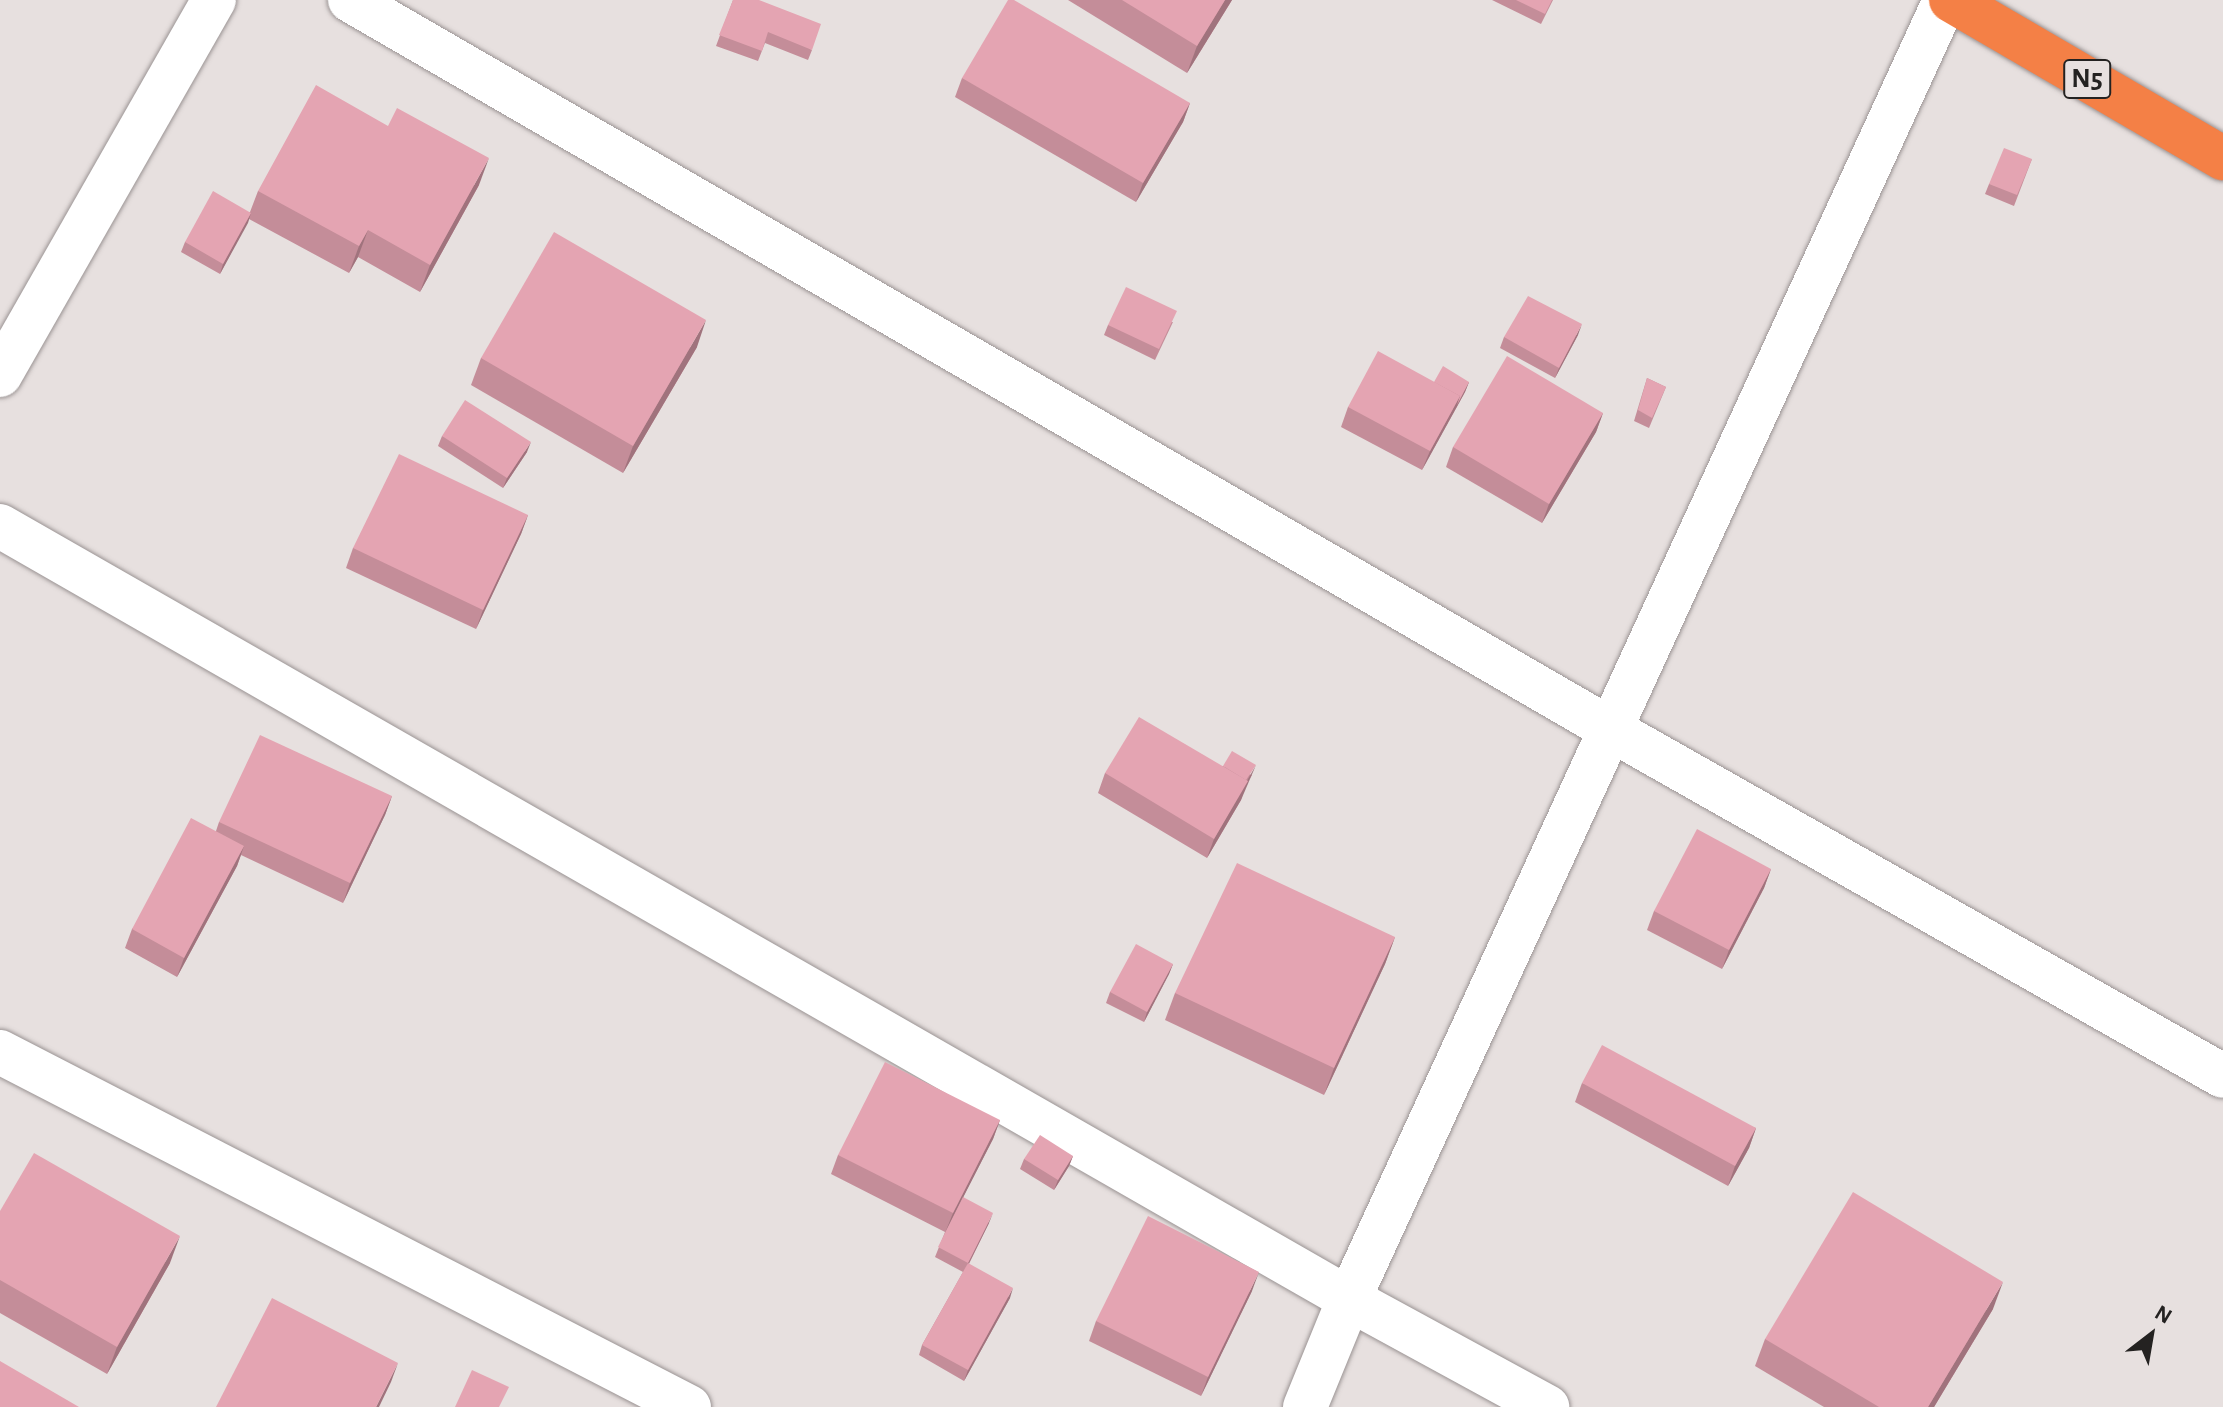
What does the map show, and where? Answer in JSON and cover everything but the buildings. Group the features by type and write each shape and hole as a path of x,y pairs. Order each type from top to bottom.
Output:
{"highway":[{"name":"N5","path":"1948,0 2223,158"}],"street":[{"path":"0,375 214,0"},
{"path":"350,0 1610,729 2223,1076"},
{"path":"1305,1407 1349,1299 1948,0"},
{"path":"0,526 1349,1299 1547,1407"},
{"path":"0,1052 689,1407"}]}
